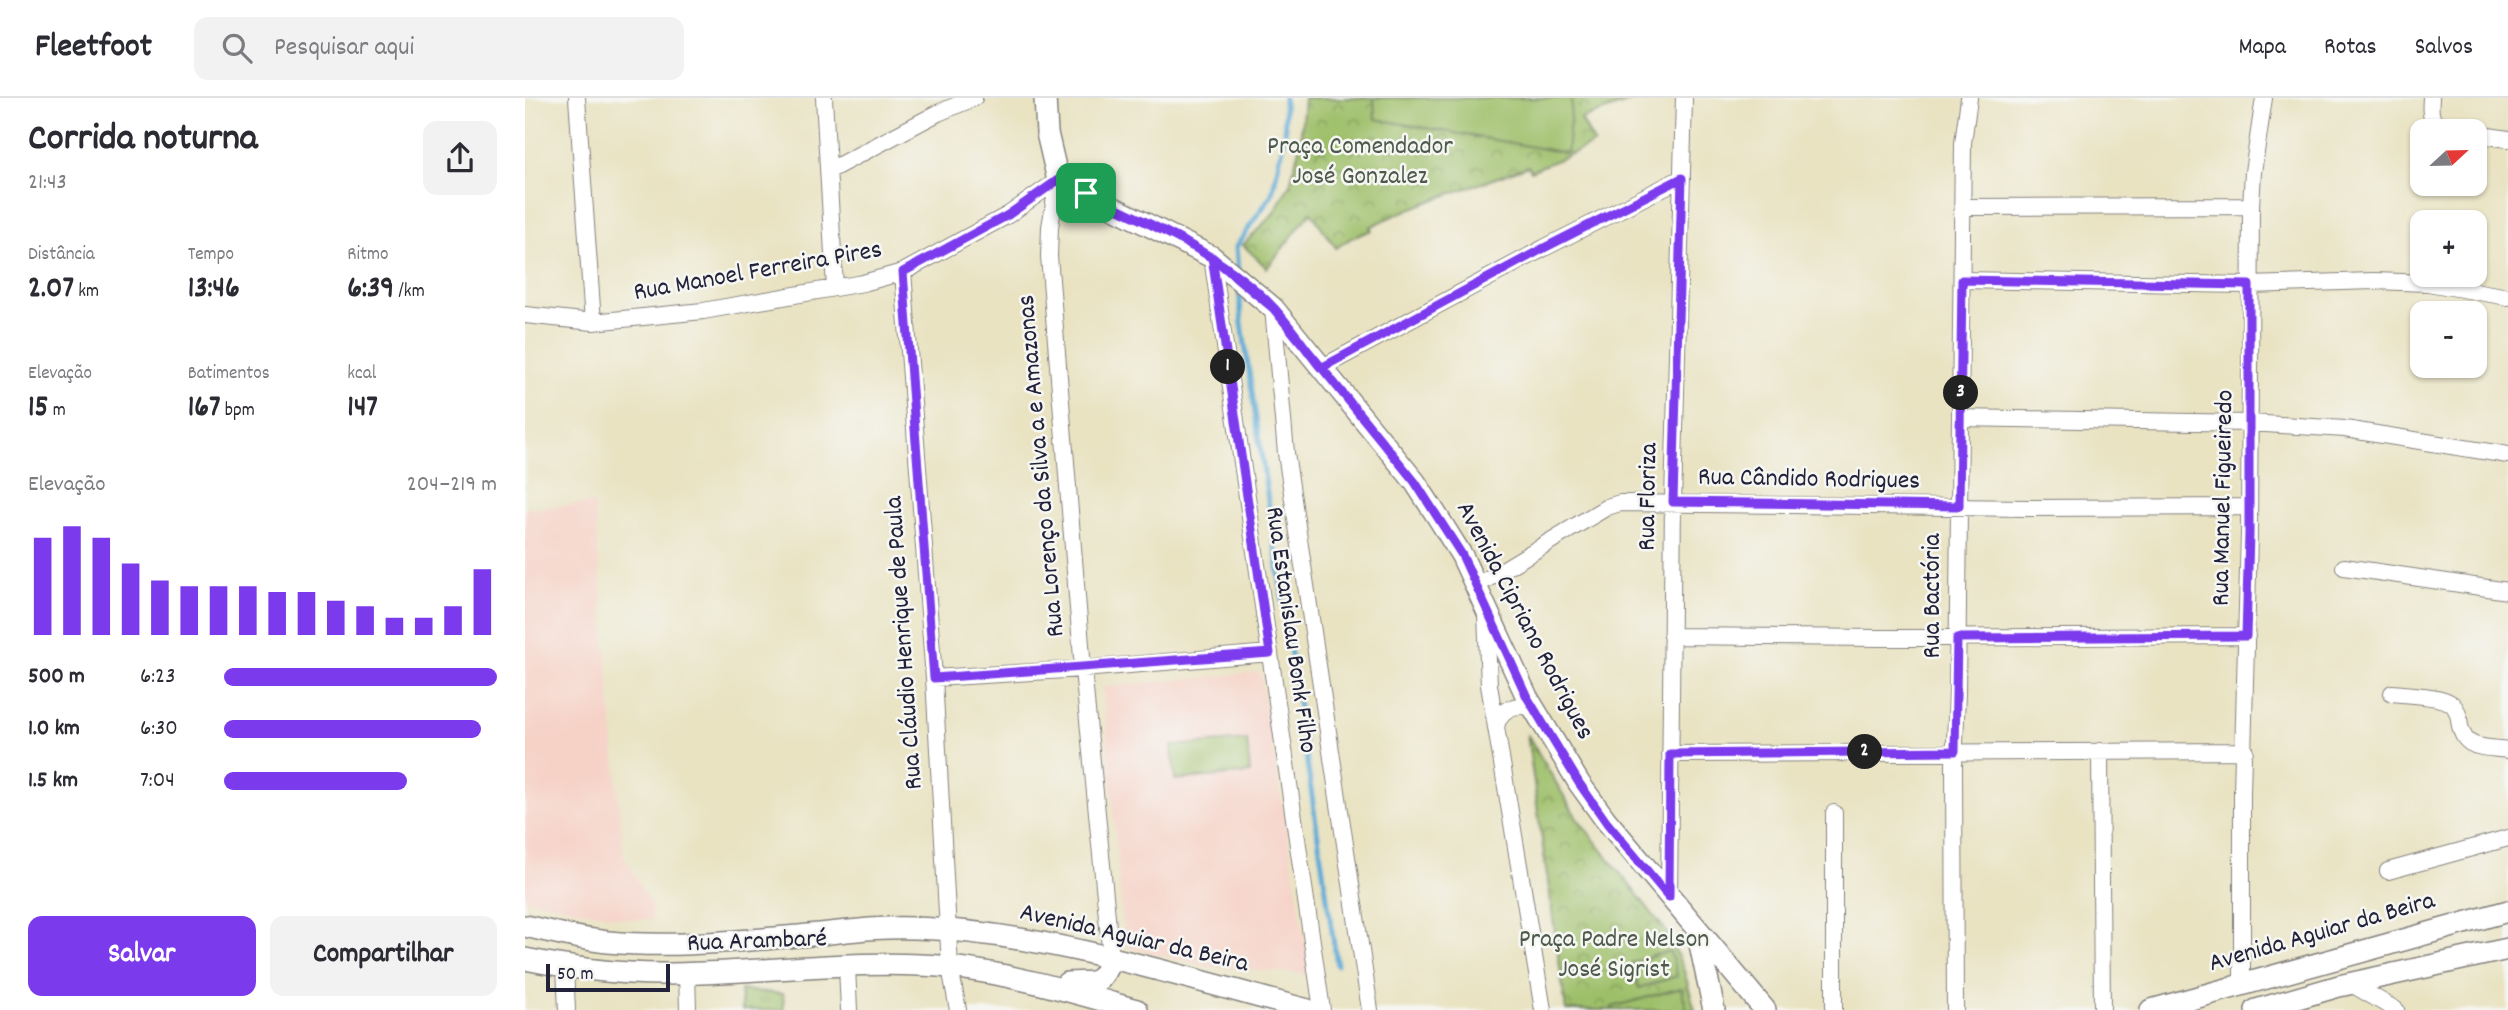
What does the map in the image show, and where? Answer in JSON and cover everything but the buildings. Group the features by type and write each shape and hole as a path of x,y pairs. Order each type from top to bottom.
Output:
{"main road":[{"path":"1045,98 1047,134 1058,180"},
{"name":"Avenida Cipriano Rodrigues","path":"1058,180 1212,257 1273,308 1415,482 1462,555 1534,709 1607,823 1765,1010"},
{"name":"Avenida Aguiar da Beira","path":"2151,1010 2508,911"},
{"name":"Rua Arambaré","path":"525,926 608,942 660,943 705,943 891,927 947,929"},
{"name":"Avenida Cipriano Rodrigues","path":"1696,928 1714,1010"},
{"name":"Avenida Aguiar da Beira","path":"947,929 1010,938 1111,958 1308,1010"},
{"path":"2256,1010 2350,983 2508,949"},
{"path":"1055,988 1068,983 1096,983 1104,977 1111,958"},
{"name":"Rua Arambaré","path":"525,959 565,967 640,973 894,965 950,967"},
{"path":"950,967 1055,988 1137,1010"}],"street":[{"path":"577,98 593,322"},
{"path":"824,98 835,288"},
{"path":"829,170 938,105 974,98"},
{"name":"Rua Floriza","path":"1669,897 1673,502 1685,98"},
{"name":"Rua Bactória","path":"1955,1010 1955,751 1963,143 1969,98"},
{"name":"Rua Manuel Figueiredo","path":"2242,984 2242,793 2250,423 2249,285 2253,172 2264,98"},
{"path":"2431,98 2432,119"},
{"path":"2487,136 2508,139"},
{"path":"1321,368 1544,248 1682,178"},
{"name":"Rua Manoel Ferreira Pires","path":"525,315 593,322 703,311 835,288 903,272 1008,215 1058,180"},
{"name":"Rua Lorenço da Silva a e Amazonas","path":"1058,180 1050,227 1049,256 1083,669 1111,958"},
{"path":"1963,207 2251,206"},
{"name":"Rua Estanislau Bonk Filho","path":"1212,257 1322,1010"},
{"name":"Rua Cláudio Henrique de Paula","path":"903,272 934,678 947,929 950,967 958,1010"},
{"path":"1962,280 2249,285 2374,281 2428,283 2508,298"},
{"name":"Rua Estanislau Bonk Filho","path":"1273,308 1286,453 1370,1010"},
{"path":"1960,418 2250,423 2345,429 2508,455"},
{"name":"Rua Cândido Rodrigues","path":"1476,586 1607,507 1620,503 2249,507"},
{"path":"2344,566 2508,592"},
{"path":"1486,608 1489,685 1542,1010"},
{"path":"1671,636 2246,636"},
{"path":"934,678 1270,653"},
{"path":"2392,693 2449,702 2458,712 2461,734 2470,744 2508,750"},
{"path":"1496,731 1497,722 1509,708 1517,705 1534,709"},
{"path":"2100,751 2102,1010"},
{"path":"1670,754 2245,751"},
{"path":"1834,813 1834,1010"},
{"path":"2388,871 2508,838"},
{"path":"565,967 567,1010"},
{"path":"847,967 849,1010"},
{"path":"687,973 688,1010"},
{"path":"2350,983 2396,1010"}],"shaded area":[{"path":"594,503 623,853 652,908 652,920 628,919 525,899 525,509"},
{"path":"1260,672 1309,964 1307,974 1205,966 1133,949 1124,942 1103,687"}],"green space":[{"name":"Praça Comendador José Gonzalez","path":"1304,98 1641,98 1581,119 1594,143 1586,147 1531,171 1528,166 1408,209 1370,227 1372,230 1353,237 1336,248 1311,212 1267,268 1243,245 1273,214 1290,184 1300,145"},
{"path":"1374,98 1572,98 1567,153 1375,119"},
{"name":"Praça Padre Nelson José Sigrist","path":"1527,734 1577,818 1669,935 1684,971 1695,1010 1566,1010"},
{"path":"1247,740 1250,773 1175,780 1172,746"},
{"path":"1670,951 1677,976 1639,988 1631,963"},
{"path":"1681,988 1687,1010 1612,1010 1612,1007"},
{"path":"740,990 783,994 784,1010 742,1010"}],"waterway":[{"path":"1238,272 1236,247 1272,194 1285,134 1284,98"},
{"path":"1239,289 1337,965"}],"route":[{"path":"1086,193 1058,180 1008,215 903,272 934,678 1270,653 1212,257 1273,308 1321,368 1415,482 1462,555 1527,697 1579,783 1607,823 1669,897 1670,754 1955,751 1957,638 2246,636 2250,423 2249,285 1962,280 1959,506 1673,502 1682,178 1544,248 1321,368 1273,308 1233,272 1212,257 1086,193"}]}
